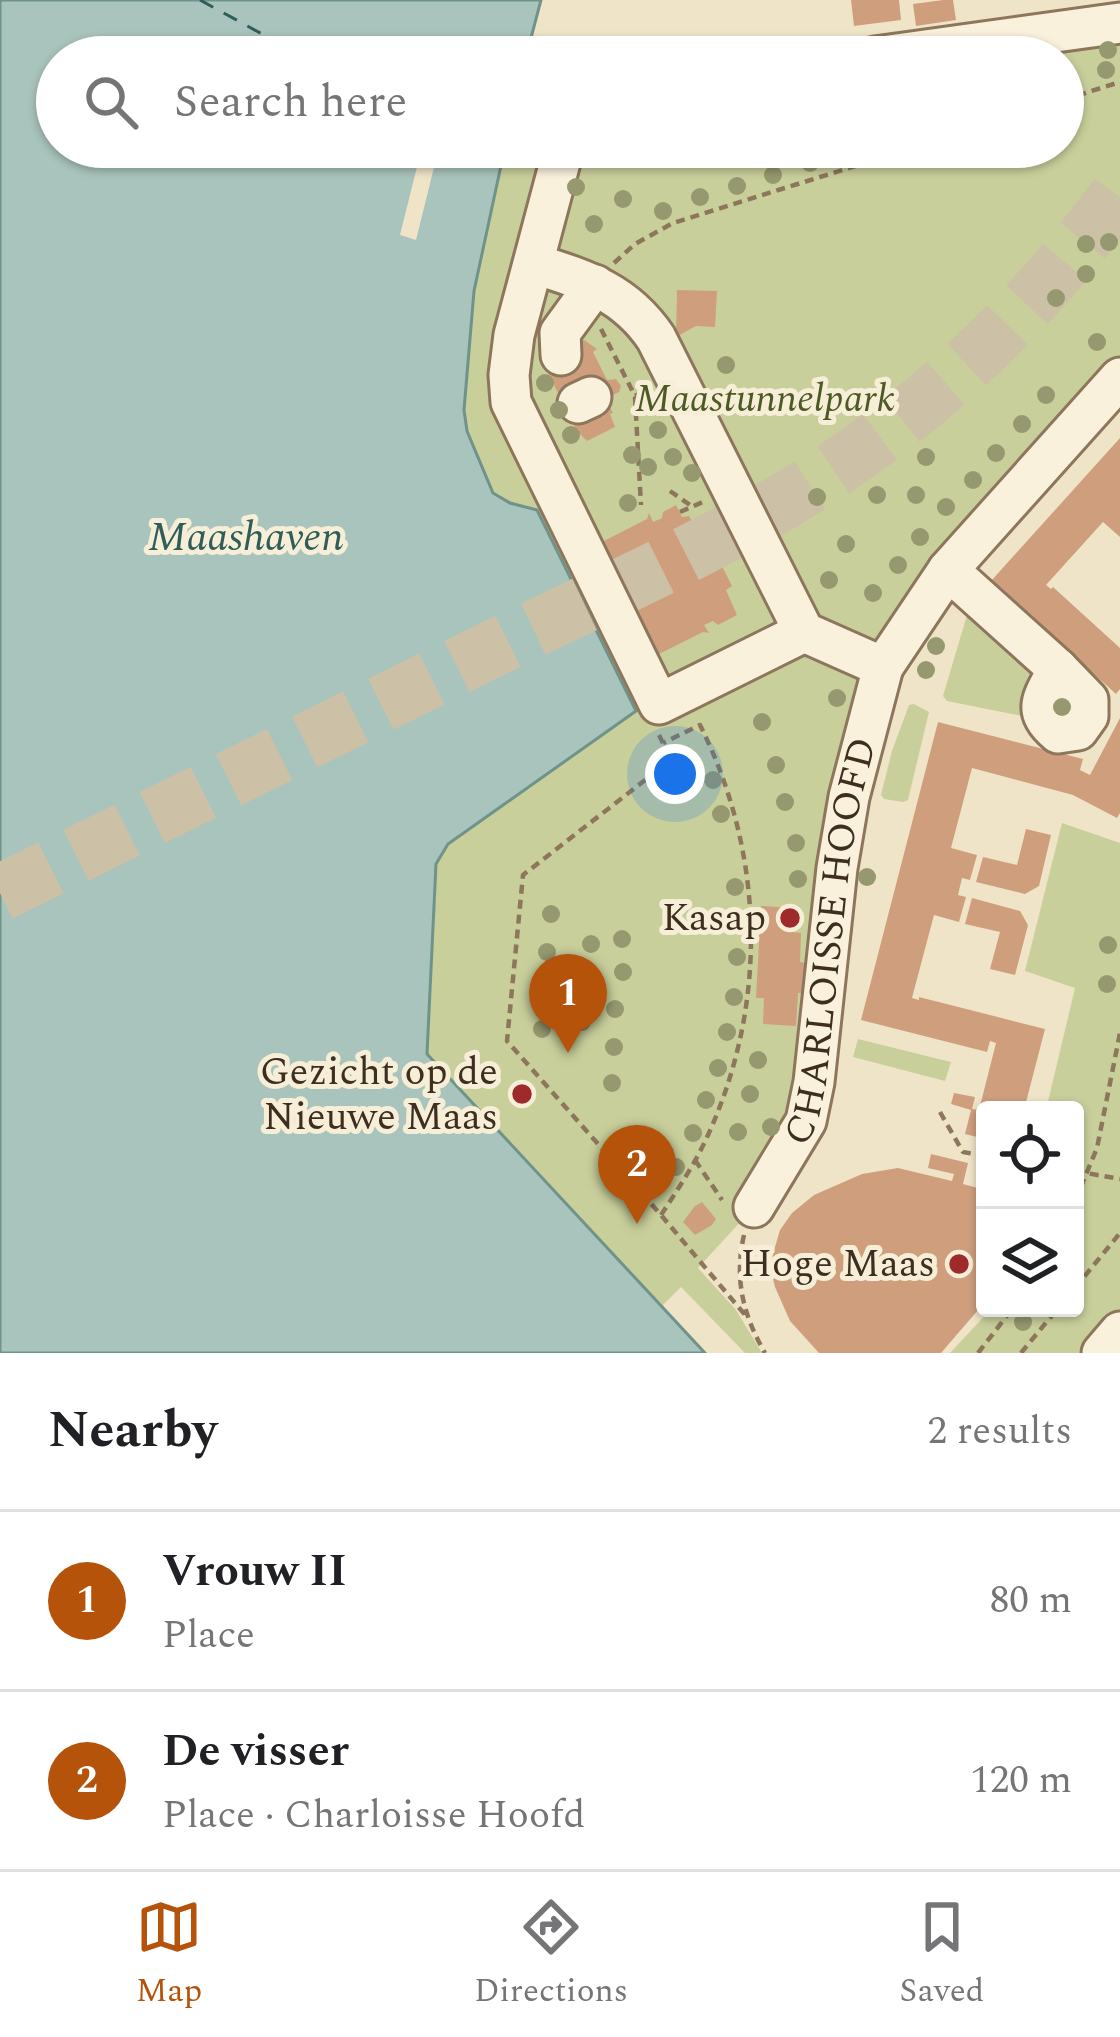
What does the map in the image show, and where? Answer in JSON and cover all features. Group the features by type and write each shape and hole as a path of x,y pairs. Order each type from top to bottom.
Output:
{"street":[{"path":"1026,36 1120,23"},
{"path":"550,168 535,264 514,334 511,402 661,724 804,632"},
{"path":"535,264 595,286 626,303 645,322 804,632 883,667"},
{"path":"561,355 560,333 595,286"},
{"name":"CHARLOISSE HOOFD","path":"743,1211 806,1121 848,797 883,667 948,570 1120,378"},
{"path":"948,570 1058,669"},
{"path":"1102,1353 1120,1332"}],"path":[{"path":"1084,93 1120,82"},
{"path":"595,286 635,244 673,223 849,168"},
{"path":"601,329 635,396 641,505"},
{"path":"635,396 674,376"},
{"path":"670,491 692,507"},
{"path":"662,1215 718,1112 744,1025 750,971 747,882 730,795 700,725 661,724 671,760 523,875 507,1041 746,1316 765,1353"},
{"path":"1084,1179 1104,1120 1120,1033"},
{"path":"940,1112 963,1152 976,1154"},
{"path":"695,1160 743,1211 739,1282 746,1316"},
{"path":"1084,1172 1120,1179"},
{"path":"1084,1277 1120,1233"},
{"path":"978,1353 1006,1317"},
{"path":"1021,1353 1051,1317"}],"green space":[{"name":"Maastunnelpark","path":"1120,8 1120,378 883,667 814,1082 754,1207 698,1268 736,1310 762,1353 745,1353 681,1287 661,1307 427,1054 436,864 448,844 636,711 510,503 493,493 467,431 464,410 474,291 500,168 1084,168 1084,36 917,36"},
{"path":"970,605 1043,665 1027,717 947,701 943,696"},
{"path":"909,705 929,712 908,800 884,799 881,795 892,751"},
{"path":"1062,823 1120,843 1120,1353 950,1353 984,1317 1084,1317 1084,1101 1048,1101 1075,988 1025,971"},
{"path":"858,1039 951,1062 945,1081 853,1057"}],"water":[{"name":"Maashaven","path":"0,0 541,0 532,36 36,36 36,168 500,168 474,291 464,410 467,431 493,493 537,510 636,711 448,844 436,864 427,1054 705,1353 0,1353"}],"pier":[{"path":"417,168 434,168 416,240 400,235"}],"building":[{"path":"851,0 899,0 901,20 854,26"},
{"path":"953,0 956,20 916,26 913,4"},
{"path":"677,290 717,291 715,327 696,326 676,337"},
{"path":"584,340 597,349 593,352 607,380 616,379 621,386 606,399 615,427 587,441 577,431 545,367"},
{"path":"1120,438 1120,537 1103,522 1046,585 1120,648 1116,694 991,581"},
{"path":"676,505 695,527 701,524 732,586 726,590 737,615 718,625 713,621 704,625 709,633 655,656 598,544 647,519 649,513 653,522 662,518 663,512"},
{"path":"1120,718 1117,818 1073,795 972,768 951,848 977,855 970,880 962,878 958,895 966,897 959,922 934,915 912,998 1045,1029 1026,1101 981,1101 996,1043 990,1041 987,1052 861,1020 938,722 1083,759 1080,770 1090,775"},
{"path":"1026,829 1051,835 1039,886 1025,894 976,882 983,857 1017,865"},
{"path":"972,898 1020,911 1028,925 1015,975 990,969 1000,932 965,924"},
{"path":"761,906 794,908 793,932 801,933 800,962 805,963 796,1026 763,1024 764,998 756,998"},
{"path":"954,1093 975,1097 972,1109 976,1110 976,1137 965,1134 971,1110 951,1104"},
{"name":"Hoge Maas","path":"931,1154 968,1163 963,1184 976,1188 976,1312 941,1353 819,1353 790,1321 775,1287 771,1271 780,1230 814,1195 862,1174 898,1168 952,1181 954,1174 928,1168"},
{"path":"702,1202 716,1219 695,1235 683,1222"}],"ferry route":[{"path":"200,0 266,36"}],"tunnel":[{"path":"0,893 682,557 804,489 894,426 976,356 1052,277 1120,192"}],"place":[{"name":"Kasap","path":"790,918"},
{"name":"Vrouw II","path":"568,1053"},
{"name":"Gezicht op de Nieuwe Maas","path":"522,1094"},
{"name":"De visser","path":"637,1224"},
{"name":"Hoge Maas","path":"959,1264"}]}
